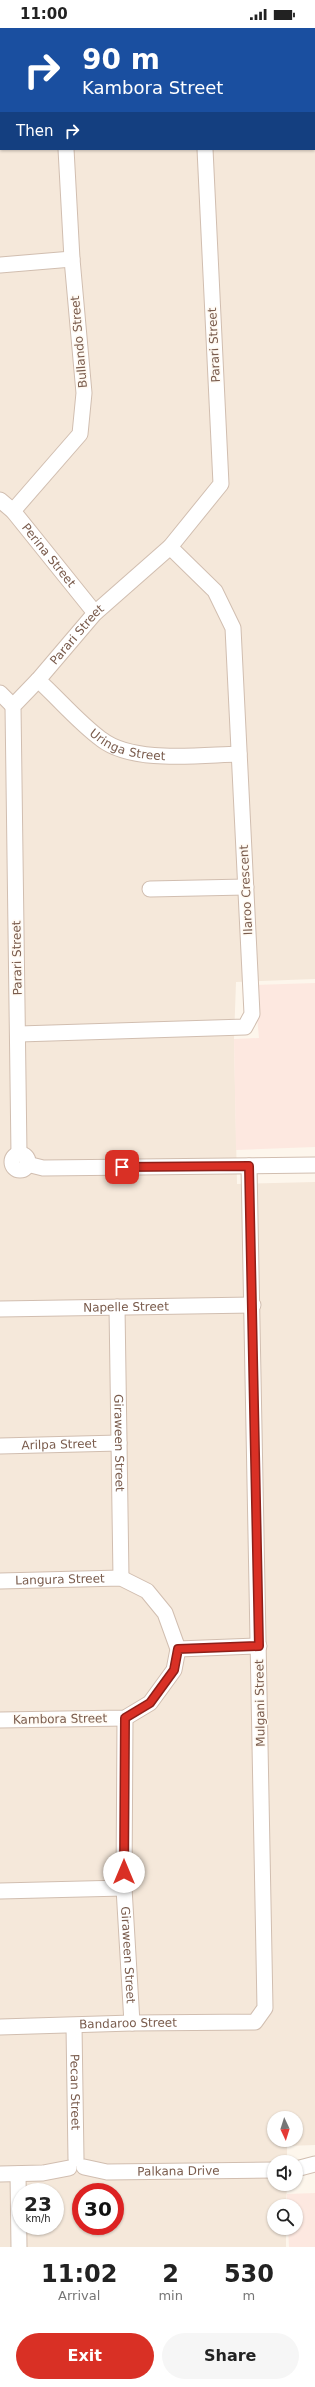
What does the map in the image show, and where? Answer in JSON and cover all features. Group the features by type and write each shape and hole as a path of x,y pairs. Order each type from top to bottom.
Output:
{"street":[{"name":"Bullando Street","path":"13,511 80,434 84,393 72,259 66,150"},
{"name":"Parari Street","path":"15,1162 19,1034 12,706 38,680 95,613 170,547 221,484 205,150"},
{"path":"0,265 72,259"},
{"name":"Perina Street","path":"0,500 13,511 95,613"},
{"name":"Ilaroo Crescent","path":"19,1034 245,1027 252,1014 238,754 233,628 215,591 170,547"},
{"name":"Uringa Street","path":"38,680 101,740 122,750 144,755 238,754"},
{"path":"0,693 12,706"},
{"path":"150,889 246,887"},
{"path":"15,1162 43,1168 315,1165"},
{"name":"Mulgani Street","path":"249,1166 253,1305 265,2008 255,2022"},
{"name":"Napelle Street","path":"0,1309 253,1305"},
{"name":"Giraween Street","path":"117,1307 121,1578"},
{"name":"Arilpa Street","path":"0,1446 119,1443"},
{"path":"121,1578 147,1592 165,1613 178,1649 259,1646"},
{"name":"Langura Street","path":"0,1581 121,1578"},
{"name":"Kambora Street","path":"0,1720 125,1718 150,1703 174,1670 178,1649"},
{"name":"Giraween Street","path":"125,1718 124,1888 132,2023"},
{"path":"0,1891 124,1888"},
{"name":"Bandaroo Street","path":"0,2027 74,2026 132,2023 255,2022"},
{"name":"Pecan Street","path":"74,2026 77,2165"},
{"path":"303,2167 315,2164"},
{"name":"Palkana Drive","path":"0,2174 56,2172 77,2165 107,2172 267,2170"},
{"path":"303,2171 315,2175"},
{"path":"18,2174 19,2247"}],"shaded area":[{"path":"0,150 315,150 315,979 236,982 234,1039 237,1184 315,1182 315,2145 303,2145 303,2111 267,2111 267,2147 287,2147 287,2155 267,2155 267,2191 287,2191 286,2199 267,2199 267,2235 286,2235 286,2247 0,2247"},
{"path":"315,983 315,1147 236,1150 234,1039 259,1038 254,985"},
{"path":"315,2193 315,2247 289,2247 288,2235 303,2235 303,2199 287,2199 287,2194"}],"route":[{"path":"122,1167 249,1166 256,1439 259,1646 178,1649 174,1670 150,1703 125,1718 124,1872"}]}
